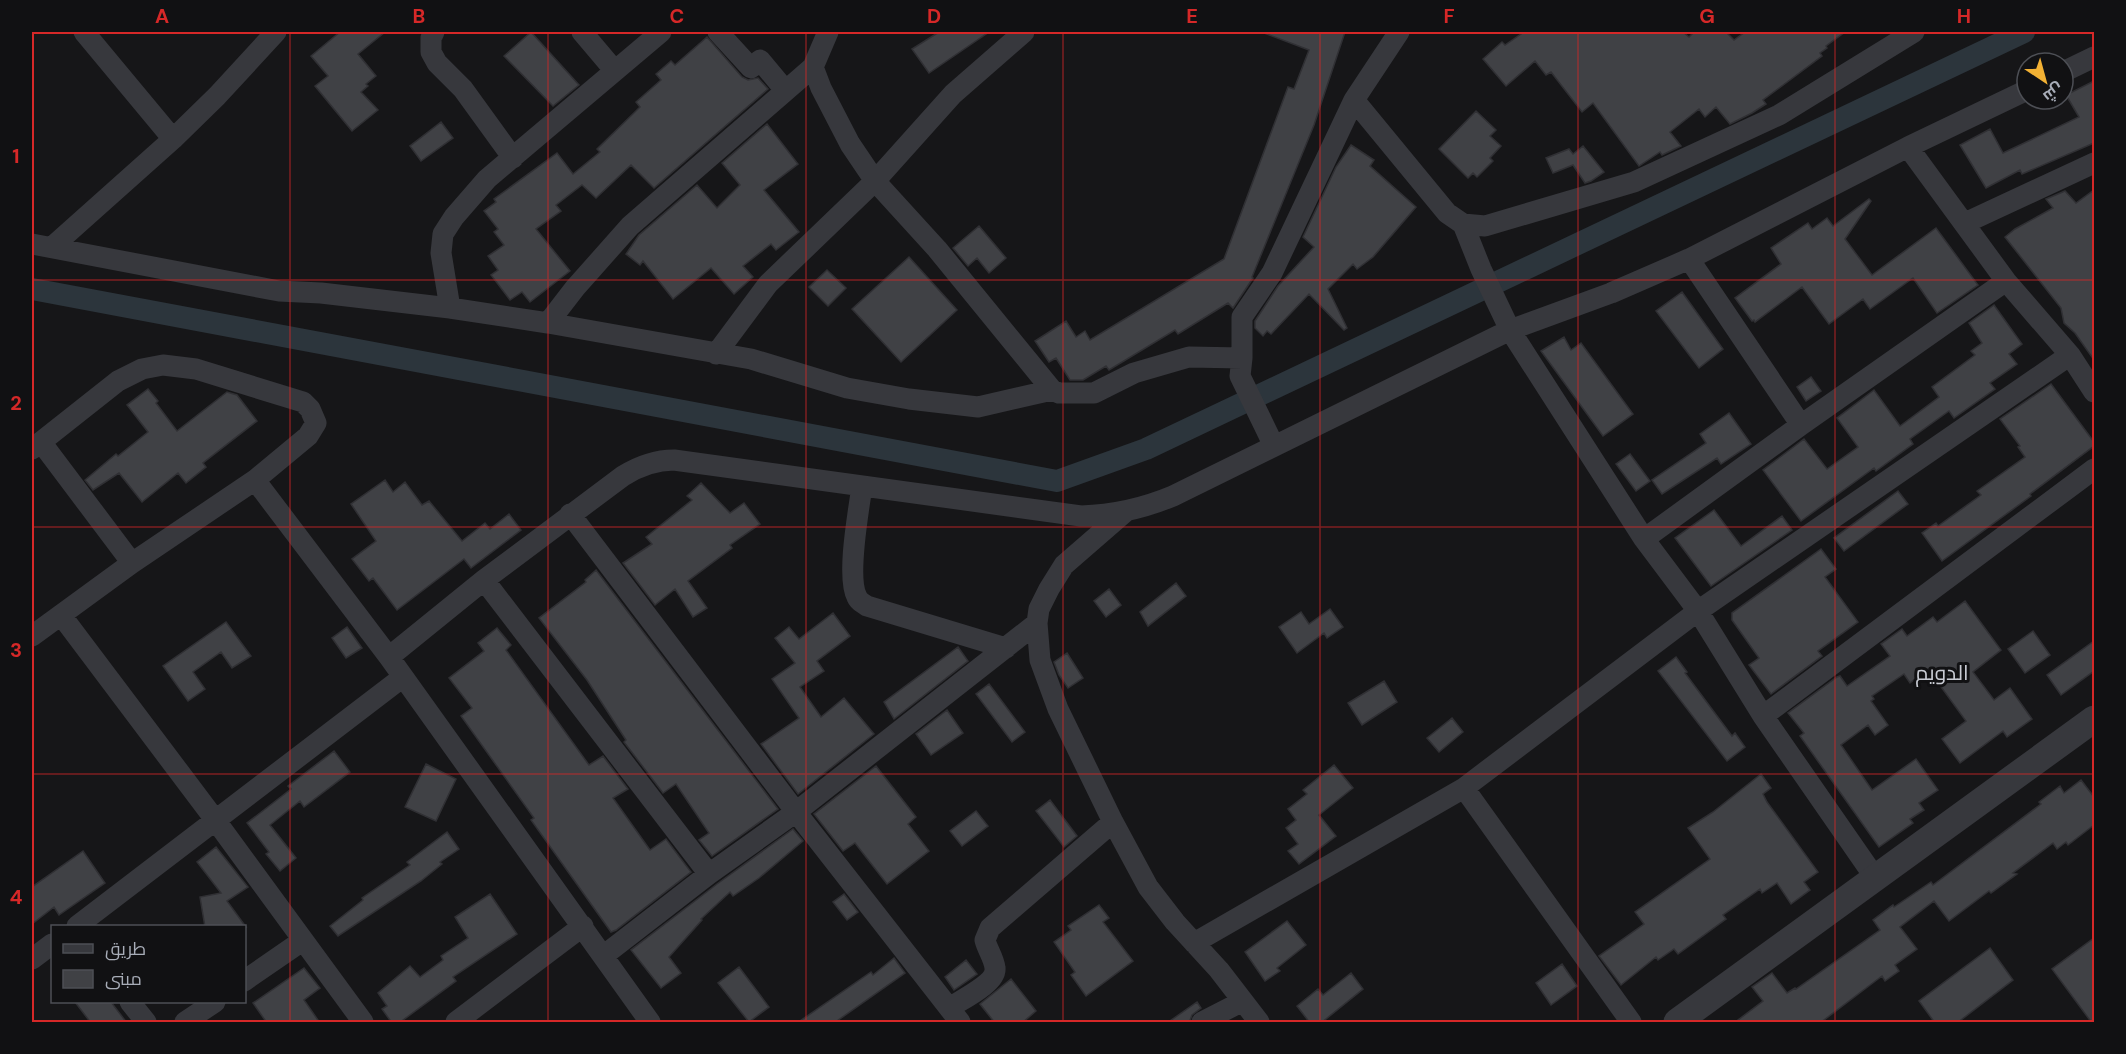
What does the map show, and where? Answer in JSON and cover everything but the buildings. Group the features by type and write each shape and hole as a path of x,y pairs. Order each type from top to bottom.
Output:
{"street":[{"path":"84,32 173,139"},
{"path":"52,247 173,139 217,96 276,32"},
{"path":"434,32 431,38 431,52 436,63 463,89 513,158"},
{"path":"582,32 615,71"},
{"path":"450,308 441,253 443,234 475,192 661,32"},
{"path":"718,32 751,68 760,60 784,90"},
{"path":"548,322 630,226 813,67 828,32"},
{"path":"716,354 768,284 875,181 953,94 1023,32"},
{"path":"1271,439 1241,367 1242,317 1272,273 1354,100 1399,32"},
{"path":"1354,100 1447,213 1463,224 1485,226 1634,182 1779,115 1914,32"},
{"path":"2075,66 2094,57"},
{"path":"813,67 820,88 850,144 875,181 937,249 1052,390 1059,393 1094,393 1134,374 1189,357 1241,367"},
{"path":"388,657 484,580 623,476 636,468 663,460 674,459 1081,516 1125,513 1148,506 1173,496 1271,439 1507,324 1611,293 1689,260 1908,147 2015,96"},
{"path":"1908,147 2006,281 2070,355 2094,392"},
{"path":"1965,223 2094,163"},
{"path":"1463,224 1507,324 1644,539 1698,611 1763,716 1876,879"},
{"path":"32,243 279,291 321,293 548,322 751,359 847,388 921,400 978,406 1052,390"},
{"path":"1689,260 1800,424"},
{"path":"1644,539 1800,424 2006,281"},
{"path":"1194,943 1464,788 1698,611 2070,355"},
{"path":"32,636 132,563 255,480 308,436 316,423 310,409 303,402 289,397 196,369 163,365 142,369 118,381 36,445 132,563"},
{"path":"1763,716 2094,469"},
{"path":"255,480 403,677 583,926 650,1023"},
{"path":"862,486 854,550 857,598 867,606 1006,648"},
{"path":"1125,513 1064,565 1044,599 1039,609 1037,623 1040,660 1058,709 1113,822 1148,887 1174,922 1243,1001 1259,1023"},
{"path":"570,514 954,1016 994,976 995,968 985,940 990,928 1113,822"},
{"path":"484,580 709,874"},
{"path":"61,615 216,821 363,1023"},
{"path":"603,956 709,874 796,812 1037,623"},
{"path":"80,925 403,677"},
{"path":"1677,1023 2094,719"},
{"path":"1464,788 1631,1023"},
{"path":"456,1023 583,926"},
{"path":"246,980 302,942"},
{"path":"32,959 51,945"},
{"path":"1202,1023 1243,1001"},
{"path":"131,1003 146,1023"},
{"path":"185,1023 214,1003"}],"waterway":[{"path":"32,289 1057,481 1146,449 2024,32"}],"district":[{"name":"الدويم","path":"1942,673"}]}
